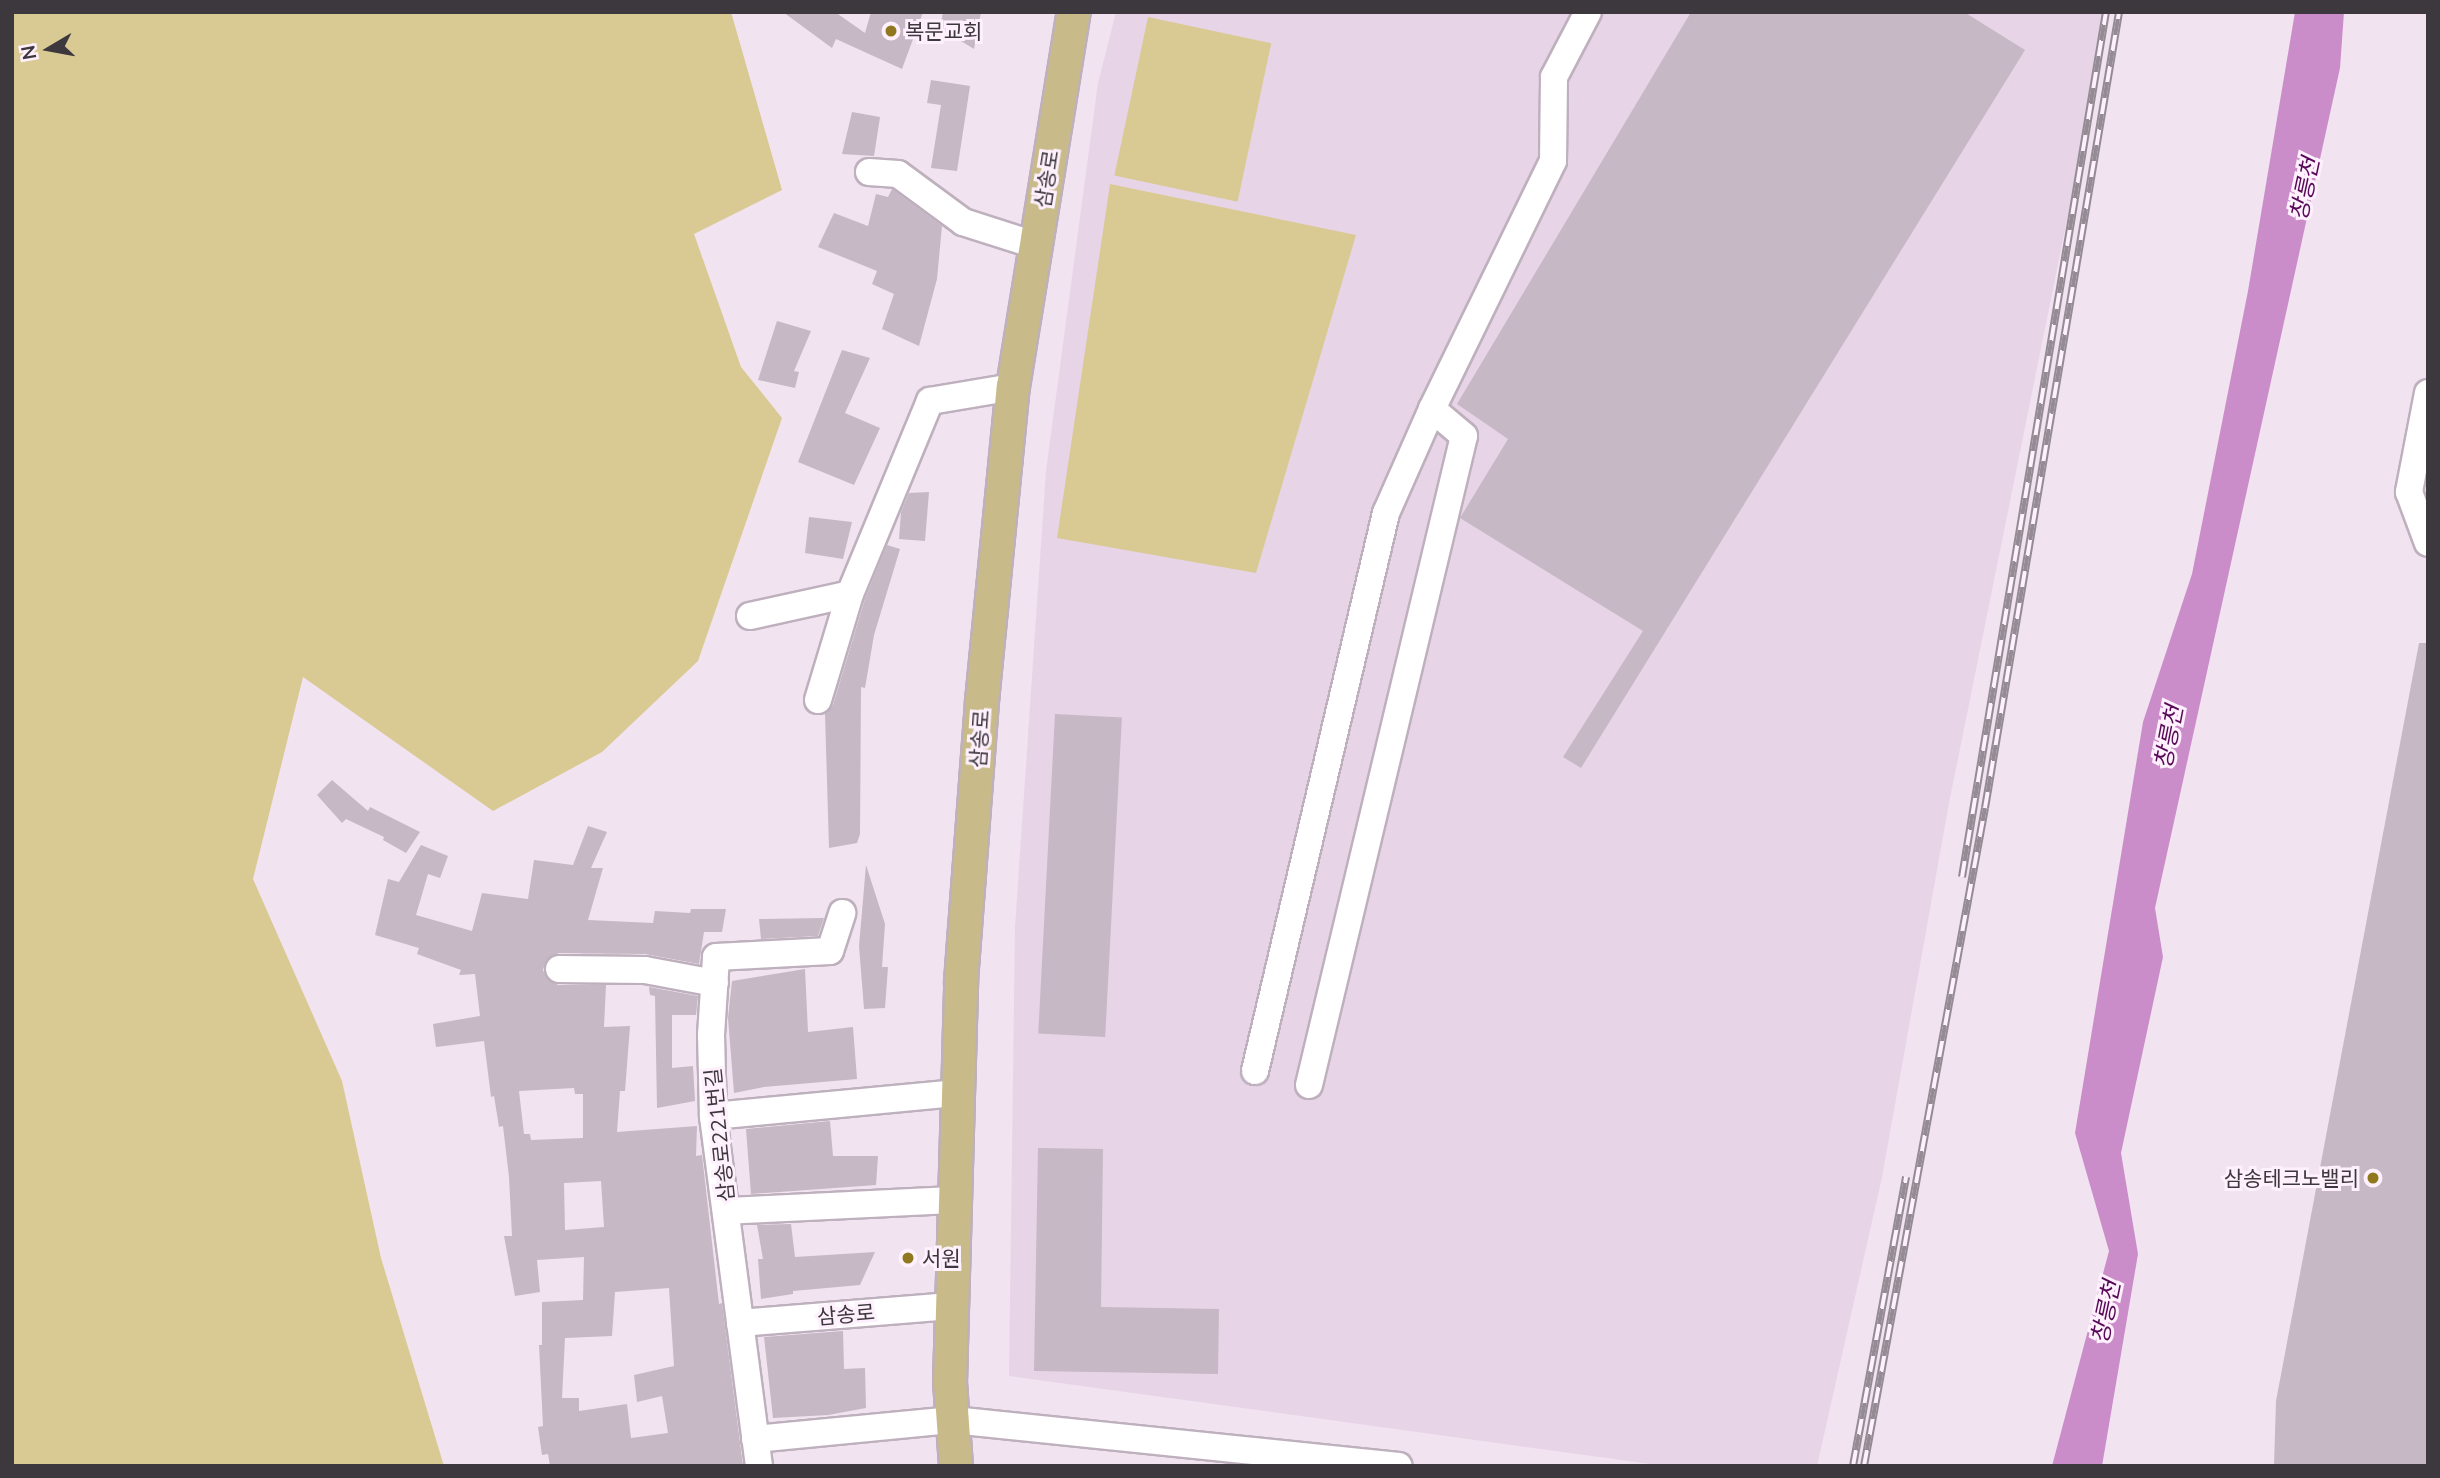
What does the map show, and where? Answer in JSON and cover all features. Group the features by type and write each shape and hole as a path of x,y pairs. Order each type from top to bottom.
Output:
{"main road":[{"name":"삼송로","path":"956,1466 950,1383 961,981 980,727 1013,387 1074,12"}],"street":[{"path":"1255,1071 1386,513 1432,409 1553,161 1554,77 1588,12"},
{"path":"869,172 898,174 962,222 1035,245"},
{"path":"818,700 850,594 930,401 1013,387"},
{"path":"2428,393 2409,492 2428,543"},
{"path":"1309,1085 1464,436 1432,409"},
{"path":"750,616 850,594"},
{"name":"삼송로221번길","path":"758,1466 713,1116 711,1035 716,957 830,951 842,913"},
{"path":"559,969 645,970 715,982"},
{"path":"713,1116 958,1093"},
{"path":"726,1211 955,1200"},
{"name":"삼송로","path":"740,1323 953,1306"},
{"path":"755,1439 953,1420 1358,1464 1399,1466"}],"shaded area":[{"path":"12,12 731,12 782,190 694,234 741,367 782,418 698,661 602,752 493,811 303,677 253,879 342,1081 381,1258 444,1466 12,1466"},
{"path":"1116,12 2109,12 1949,803 1882,1177 1817,1466 1665,1466 1009,1376 1015,927 1046,471 1098,83"},
{"path":"1148,17 1271,43 1238,202 1114,175"},
{"path":"1110,184 1356,235 1256,573 1057,538"}],"water":[{"name":"창릉천","path":"2295,12 2344,12 2340,68 2155,908 2163,957 2121,1153 2138,1254 2102,1466 2052,1466 2109,1251 2075,1133 2143,722 2192,574 2248,291"}],"building":[{"path":"783,12 835,12 865,33 871,12 923,12 902,69 836,39 832,48"},
{"path":"943,12 981,12 974,49 940,28"},
{"path":"1691,12 1964,12 2025,50 1581,768 1563,757 1643,631 1460,518 1508,439 1457,404"},
{"path":"931,80 970,86 957,171 931,168 941,105 927,103"},
{"path":"852,112 880,117 874,156 842,154"},
{"path":"892,189 942,226 937,279 919,346 882,329 894,294 872,284 877,271 818,247 834,213 868,226 876,194 888,197"},
{"path":"777,321 811,331 794,371 799,372 795,388 758,380"},
{"path":"842,350 870,358 845,413 880,428 854,485 798,462"},
{"path":"929,492 925,541 899,539 901,512 909,493"},
{"path":"809,517 852,522 843,559 805,553"},
{"path":"887,545 900,549 874,635 865,688 861,687 860,834 857,843 829,848 825,714 833,705 865,599"},
{"name":"삼송테크노밸리","path":"2419,643 2428,643 2428,1466 2274,1466 2276,1401"},
{"path":"1055,714 1122,718 1105,1037 1038,1034"},
{"path":"332,780 368,811 370,807 420,832 406,853 383,840 384,837 346,819 342,823 317,795"},
{"path":"588,826 607,832 591,868 603,868 588,920 653,923 655,911 690,913 691,909 726,909 722,932 704,932 699,964 645,954 559,953 546,960 543,970 546,977 558,985 606,985 604,1027 630,1026 625,1091 620,1091 617,1132 697,1126 696,1156 702,1155 719,1304 722,1303 743,1466 550,1466 548,1454 542,1455 538,1427 543,1426 539,1345 542,1345 542,1302 583,1300 584,1257 537,1260 540,1292 515,1296 504,1236 512,1236 503,1126 499,1127 494,1096 491,1097 484,1041 436,1047 433,1024 480,1016 475,974 459,975 461,970 417,954 419,948 375,935 388,879 399,882 421,845 448,856 440,878 428,874 416,915 472,931 482,893 528,899 534,860 573,865","holes":["574,1088 575,1094 583,1094 583,1138 531,1140 530,1134 524,1134 519,1091","601,1181 604,1227 565,1230 564,1183","669,1288 674,1366 634,1375 637,1402 662,1396 668,1433 631,1438 627,1404 579,1411 579,1398 562,1398 565,1338 612,1336 615,1292"]},
{"path":"866,865 885,924 882,967 888,967 885,1008 864,1009 859,946"},
{"path":"824,918 818,936 761,939 759,919"},
{"path":"805,969 808,1032 853,1027 857,1079 764,1087 734,1093 728,1018 732,981"},
{"path":"649,987 698,996 696,1015 672,1015 672,1068 693,1066 695,1101 657,1108 655,996 650,995"},
{"path":"830,1121 833,1156 878,1156 876,1185 751,1194 746,1129"},
{"path":"1038,1148 1103,1149 1101,1307 1219,1309 1218,1374 1034,1371"},
{"path":"791,1224 795,1257 875,1252 860,1285 793,1291 793,1294 761,1299 758,1259 763,1259 757,1225"},
{"path":"843,1331 844,1369 865,1368 866,1408 828,1415 773,1418 764,1337"}],"railway":[{"path":"1962,877 2106,12"},
{"path":"1864,1466 1985,808 2119,12"},
{"path":"1853,1466 1906,1177"}],"place":[{"name":"복문교회","path":"891,31"},
{"name":"삼송테크노밸리","path":"2373,1178"},
{"name":"서원","path":"908,1258"}]}
